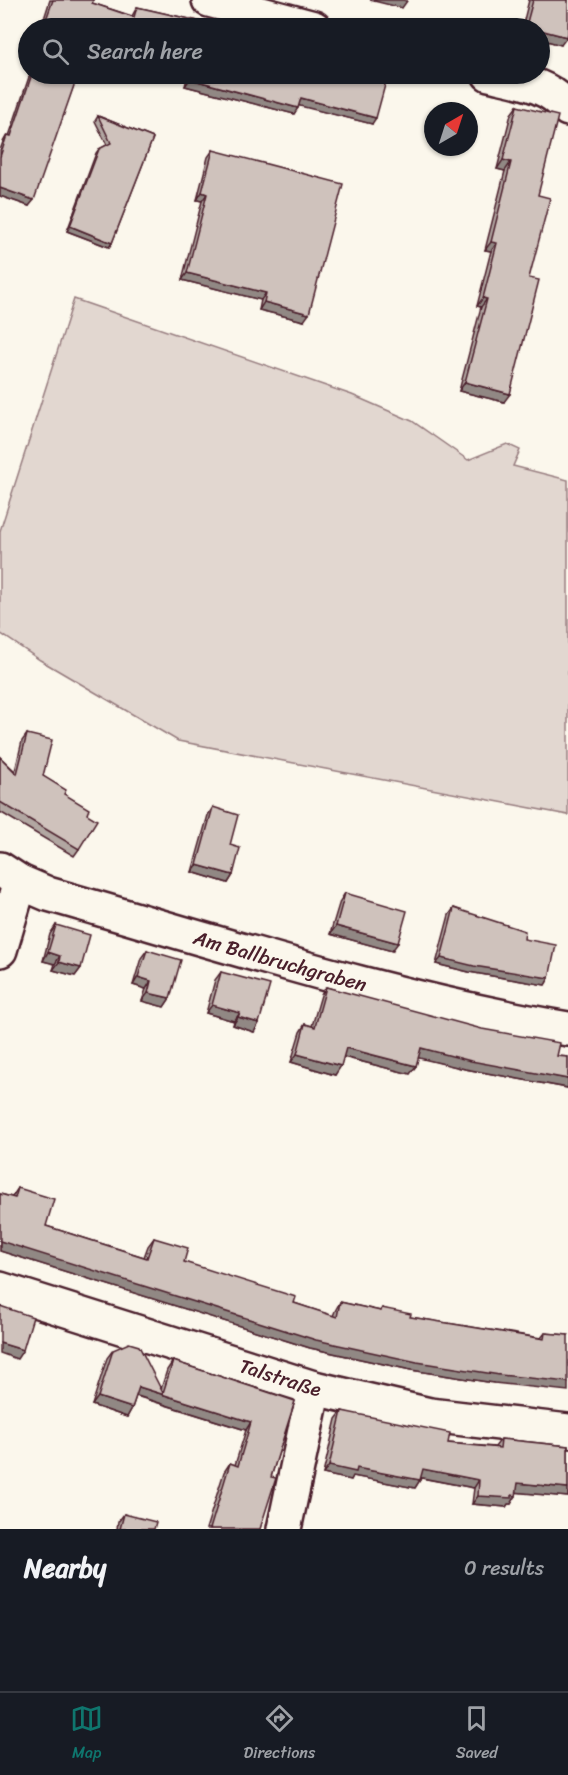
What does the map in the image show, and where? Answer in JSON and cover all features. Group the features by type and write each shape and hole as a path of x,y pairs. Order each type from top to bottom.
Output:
{"street":[{"path":"209,0 276,18"},
{"path":"528,84 544,88 561,100 568,109"},
{"path":"0,950 10,875"},
{"name":"Am Ballbruchgraben","path":"10,875 48,894 350,980 508,1018 568,1029"},
{"name":"Talstraße","path":"0,1289 314,1388 430,1415 568,1431"},
{"path":"285,1529 314,1388"}],"shaded area":[{"path":"74,299 352,395 412,421 468,460 507,444 520,450 513,466 568,480 568,815 178,741 40,660 0,633 0,531"}],"building":[{"path":"53,0 93,0 92,3 134,17 137,7 185,18 47,18"},
{"path":"533,0 568,0 567,37 550,33 550,18 528,18"},
{"path":"29,84 75,84 34,200 0,188 0,157 7,135 11,136"},
{"path":"209,84 385,84 376,118 301,98 298,108"},
{"path":"517,106 558,116 538,195 550,198 529,278 539,280 510,394 465,382 487,299 483,298 497,243 491,242 511,162 503,160"},
{"path":"98,116 153,138 112,243 70,226 99,149 111,143"},
{"path":"213,150 343,184 309,314 264,302 266,293 187,273 207,194 202,192"},
{"path":"27,734 52,740 43,776 66,790 64,794 89,809 87,814 97,820 79,849 0,802 0,757 17,774"},
{"path":"213,807 238,815 230,845 240,848 233,875 197,865"},
{"path":"345,893 407,911 398,943 336,926"},
{"path":"454,908 525,931 524,939 556,945 549,978 474,966 441,958"},
{"path":"56,925 90,935 81,968 59,962 60,956 48,952"},
{"path":"147,950 181,960 170,998 148,993 151,981 138,977"},
{"path":"221,972 270,985 259,1023 238,1017 240,1013 212,1005"},
{"path":"326,987 482,1029 560,1043 557,1056 568,1057 568,1079 471,1061 421,1048 416,1066 346,1048 341,1066 297,1054 305,1024 315,1027"},
{"path":"18,1188 54,1199 46,1226 147,1258 154,1238 188,1248 184,1262 296,1297 294,1303 337,1317 340,1302 381,1311 382,1308 411,1314 410,1317 544,1339 545,1333 568,1335 568,1382 500,1375 417,1362 316,1340 0,1241 0,1194 15,1198"},
{"path":"0,1306 33,1317 23,1350 0,1343"},
{"path":"129,1343 139,1346 163,1393 173,1361 295,1401 271,1477 276,1478 260,1529 210,1529 230,1463 238,1466 251,1422 139,1387 132,1408 98,1397 113,1350"},
{"path":"342,1411 450,1433 448,1443 500,1448 501,1439 568,1446 568,1488 518,1483 516,1496 512,1495 512,1498 478,1496 479,1480 423,1469 420,1480 357,1468 356,1472 329,1466"},
{"path":"124,1514 156,1522 154,1529 120,1529"}]}
